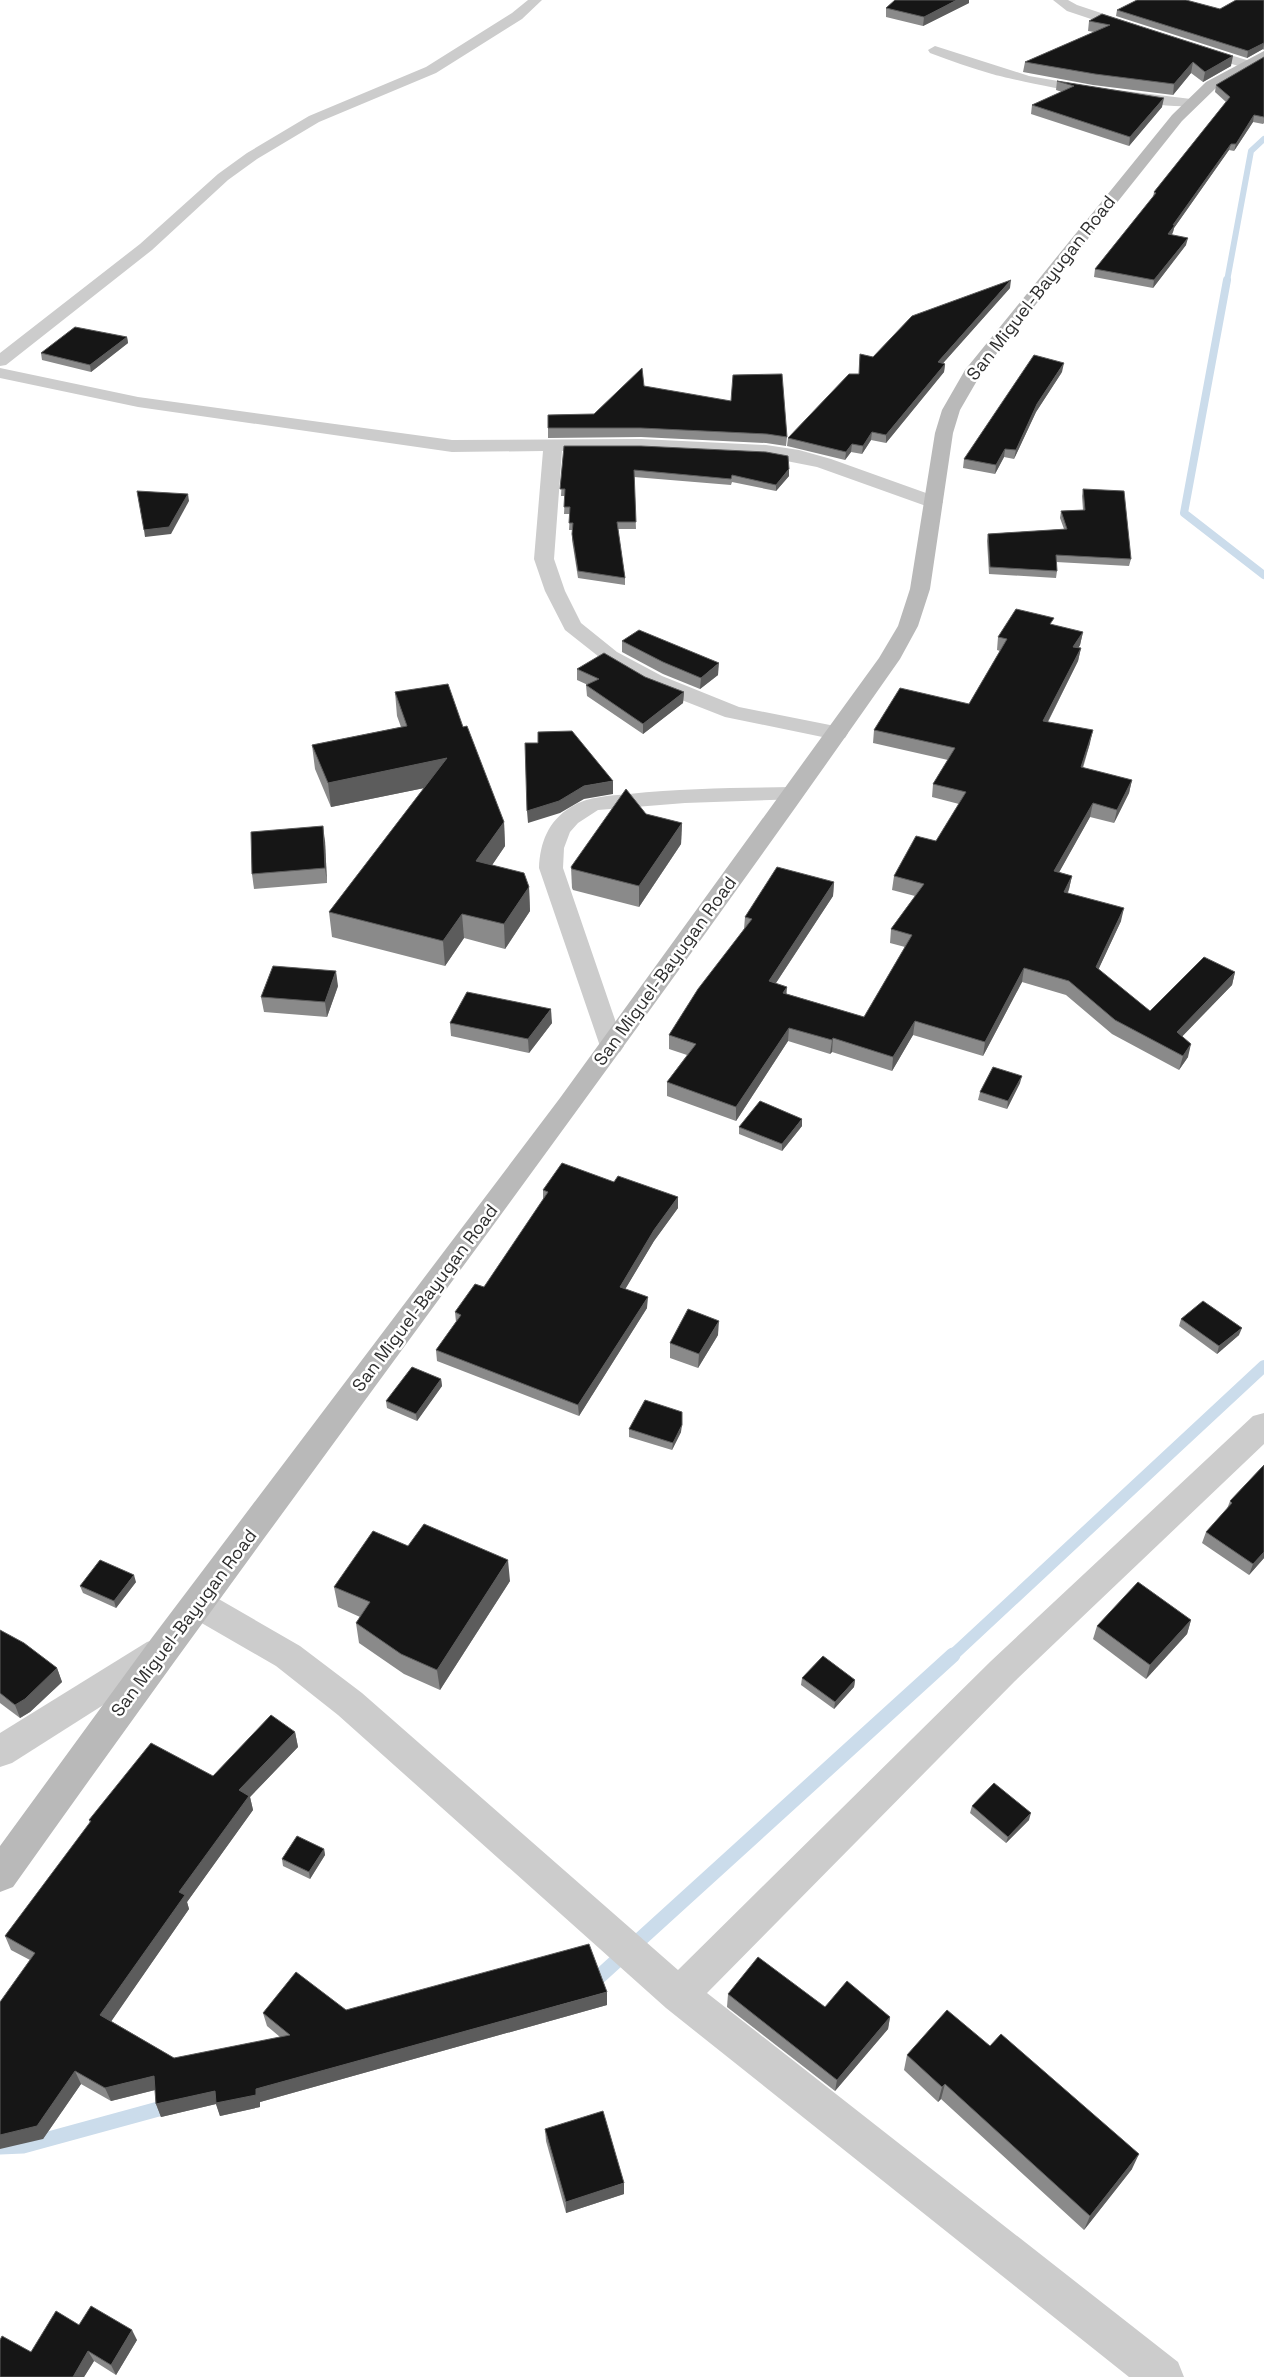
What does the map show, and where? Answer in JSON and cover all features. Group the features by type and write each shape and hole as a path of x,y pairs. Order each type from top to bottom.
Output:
{"main road":[{"name":"San Miguel-Bayugan Road","path":"0,1875 162,1649 198,1604 611,1046 889,660 908,626 920,589 944,433 950,410 974,370 1112,197 1192,103 1211,85 1255,60"}],"street":[{"path":"0,361 146,247 223,178 252,156 314,119 431,70 517,16 536,0"},
{"path":"1059,0 1072,8 1144,32"},
{"path":"1181,44 1255,60"},
{"path":"935,50 984,69 1020,78 1096,92 1192,103"},
{"path":"0,373 147,403 452,446 641,444 766,451 799,456 875,480 933,502"},
{"path":"553,444 544,559 555,591 572,626 610,656 654,681 733,712 837,733"},
{"path":"611,1046 552,868 551,847 558,831 569,818 589,806 662,797 793,794"},
{"path":"679,1995 1003,1671 1264,1425"},
{"path":"198,1604 288,1656 350,1704 679,1995 1163,2377"},
{"path":"0,1752 162,1649"}],"building":[{"path":"895,0 957,0 924,17 886,8"},
{"path":"1137,0 1186,0 1220,9 1236,0 1264,0 1264,43 1248,51 1117,10"},
{"path":"1102,14 1233,56 1205,72 1193,62 1174,84 1095,74 1025,62 1110,25 1089,21"},
{"path":"1264,57 1264,117 1254,115 1236,144 1231,144 1168,234 1188,238 1154,280 1095,269 1230,97 1216,85"},
{"path":"1057,81 1164,98 1130,137 1032,105 1074,86"},
{"path":"1011,280 938,362 945,364 886,435 872,432 863,446 852,444 846,452 788,438 849,374 859,374 860,354 873,357 912,316"},
{"path":"75,327 127,337 90,365 41,353"},
{"path":"1034,355 1064,363 1037,404 1016,450 1005,449 996,465 964,459"},
{"path":"642,368 644,386 731,401 733,375 782,374 787,437 767,434 641,428 548,428 548,415 594,414"},
{"path":"564,446 641,446 766,452 788,456 789,469 776,485 732,475 731,479 634,470 636,522 617,522 625,578 578,571 572,534 573,523 569,523 570,507 564,507 565,489 560,489"},
{"path":"1083,489 1124,491 1131,559 1056,555 1057,571 990,567 988,534 1067,529 1061,511 1085,510"},
{"path":"137,491 188,494 169,527 144,530"},
{"path":"1016,609 1054,618 1050,624 1083,632 1073,647 1081,648 1043,721 1093,730 1081,767 1132,780 1117,810 1093,803 1054,871 1072,876 1064,892 1124,908 1096,967 1150,1011 1204,957 1235,972 1177,1032 1191,1044 1183,1056 1115,1020 1069,981 1024,968 985,1042 915,1021 893,1057 833,1038 832,1040 789,1028 736,1107 667,1082 696,1044 669,1035 698,989 752,919 745,917 777,867 834,882 769,981 787,987 783,993 864,1017 912,935 891,929 924,884 894,876 916,836 936,841 966,792 933,784 955,748 874,730 900,688 969,704 1007,639 998,637"},
{"path":"639,630 719,663 701,678 663,662 622,641"},
{"path":"604,653 645,677 684,692 643,724 586,685 599,679 577,669"},
{"path":"448,684 463,727 467,726 504,822 476,861 524,873 529,887 504,924 462,914 443,941 329,912 447,758 328,783 312,745 407,726 395,692"},
{"path":"572,731 613,781 584,786 559,801 527,811 525,743 538,743 538,732"},
{"path":"626,789 646,814 682,823 639,886 572,869 571,867"},
{"path":"323,826 325,868 252,874 251,832"},
{"path":"273,966 336,971 325,1002 261,997"},
{"path":"467,992 551,1009 528,1039 450,1023"},
{"path":"993,1067 1022,1076 1008,1101 980,1092"},
{"path":"760,1101 802,1119 782,1144 739,1127"},
{"path":"562,1163 614,1182 618,1176 678,1197 654,1230 620,1287 648,1297 578,1405 436,1350 461,1315 455,1312 475,1284 484,1287 548,1192 543,1190"},
{"path":"1203,1301 1242,1328 1219,1346 1181,1319"},
{"path":"688,1309 719,1321 699,1354 670,1343"},
{"path":"412,1367 441,1379 416,1414 386,1401"},
{"path":"645,1400 682,1412 682,1425 673,1443 629,1429"},
{"path":"1264,1465 1264,1552 1253,1564 1206,1532 1232,1503 1230,1501"},
{"path":"424,1524 508,1560 437,1670 401,1654 356,1623 370,1602 334,1587 373,1531 408,1546"},
{"path":"100,1560 134,1575 114,1601 80,1586"},
{"path":"1138,1582 1191,1620 1150,1665 1097,1626"},
{"path":"0,1630 24,1643 57,1668 25,1699 15,1705 0,1693"},
{"path":"823,1656 855,1680 835,1702 802,1678"},
{"path":"271,1715 295,1732 239,1790 249,1796 179,1892 185,1895 100,2015 174,2058 290,2035 263,2013 296,1972 346,2010 589,1944 607,1992 256,2089 256,2095 216,2103 215,2091 156,2104 154,2076 105,2088 75,2071 37,2126 0,2135 0,2002 35,1953 5,1936 91,1821 89,1820 151,1743 213,1776"},
{"path":"994,1783 1031,1813 1008,1837 972,1806"},
{"path":"297,1836 324,1849 309,1872 282,1859"},
{"path":"758,1957 825,2007 847,1981 890,2017 837,2080 728,1994"},
{"path":"947,2010 990,2046 1001,2034 1139,2154 1090,2216 945,2084 942,2087 907,2055"},
{"path":"603,2111 624,2183 566,2202 545,2129"},
{"path":"91,2306 132,2330 111,2365 88,2351 73,2377 0,2377 0,2340 2,2336 31,2352 56,2311 79,2325"}],"waterway":[{"path":"1227,281 1251,151 1264,139"},
{"path":"1227,280 1184,513 1264,575"},
{"path":"952,1656 1264,1366"},
{"path":"590,1985 953,1655"},
{"path":"0,2147 23,2146 173,2105"}]}
